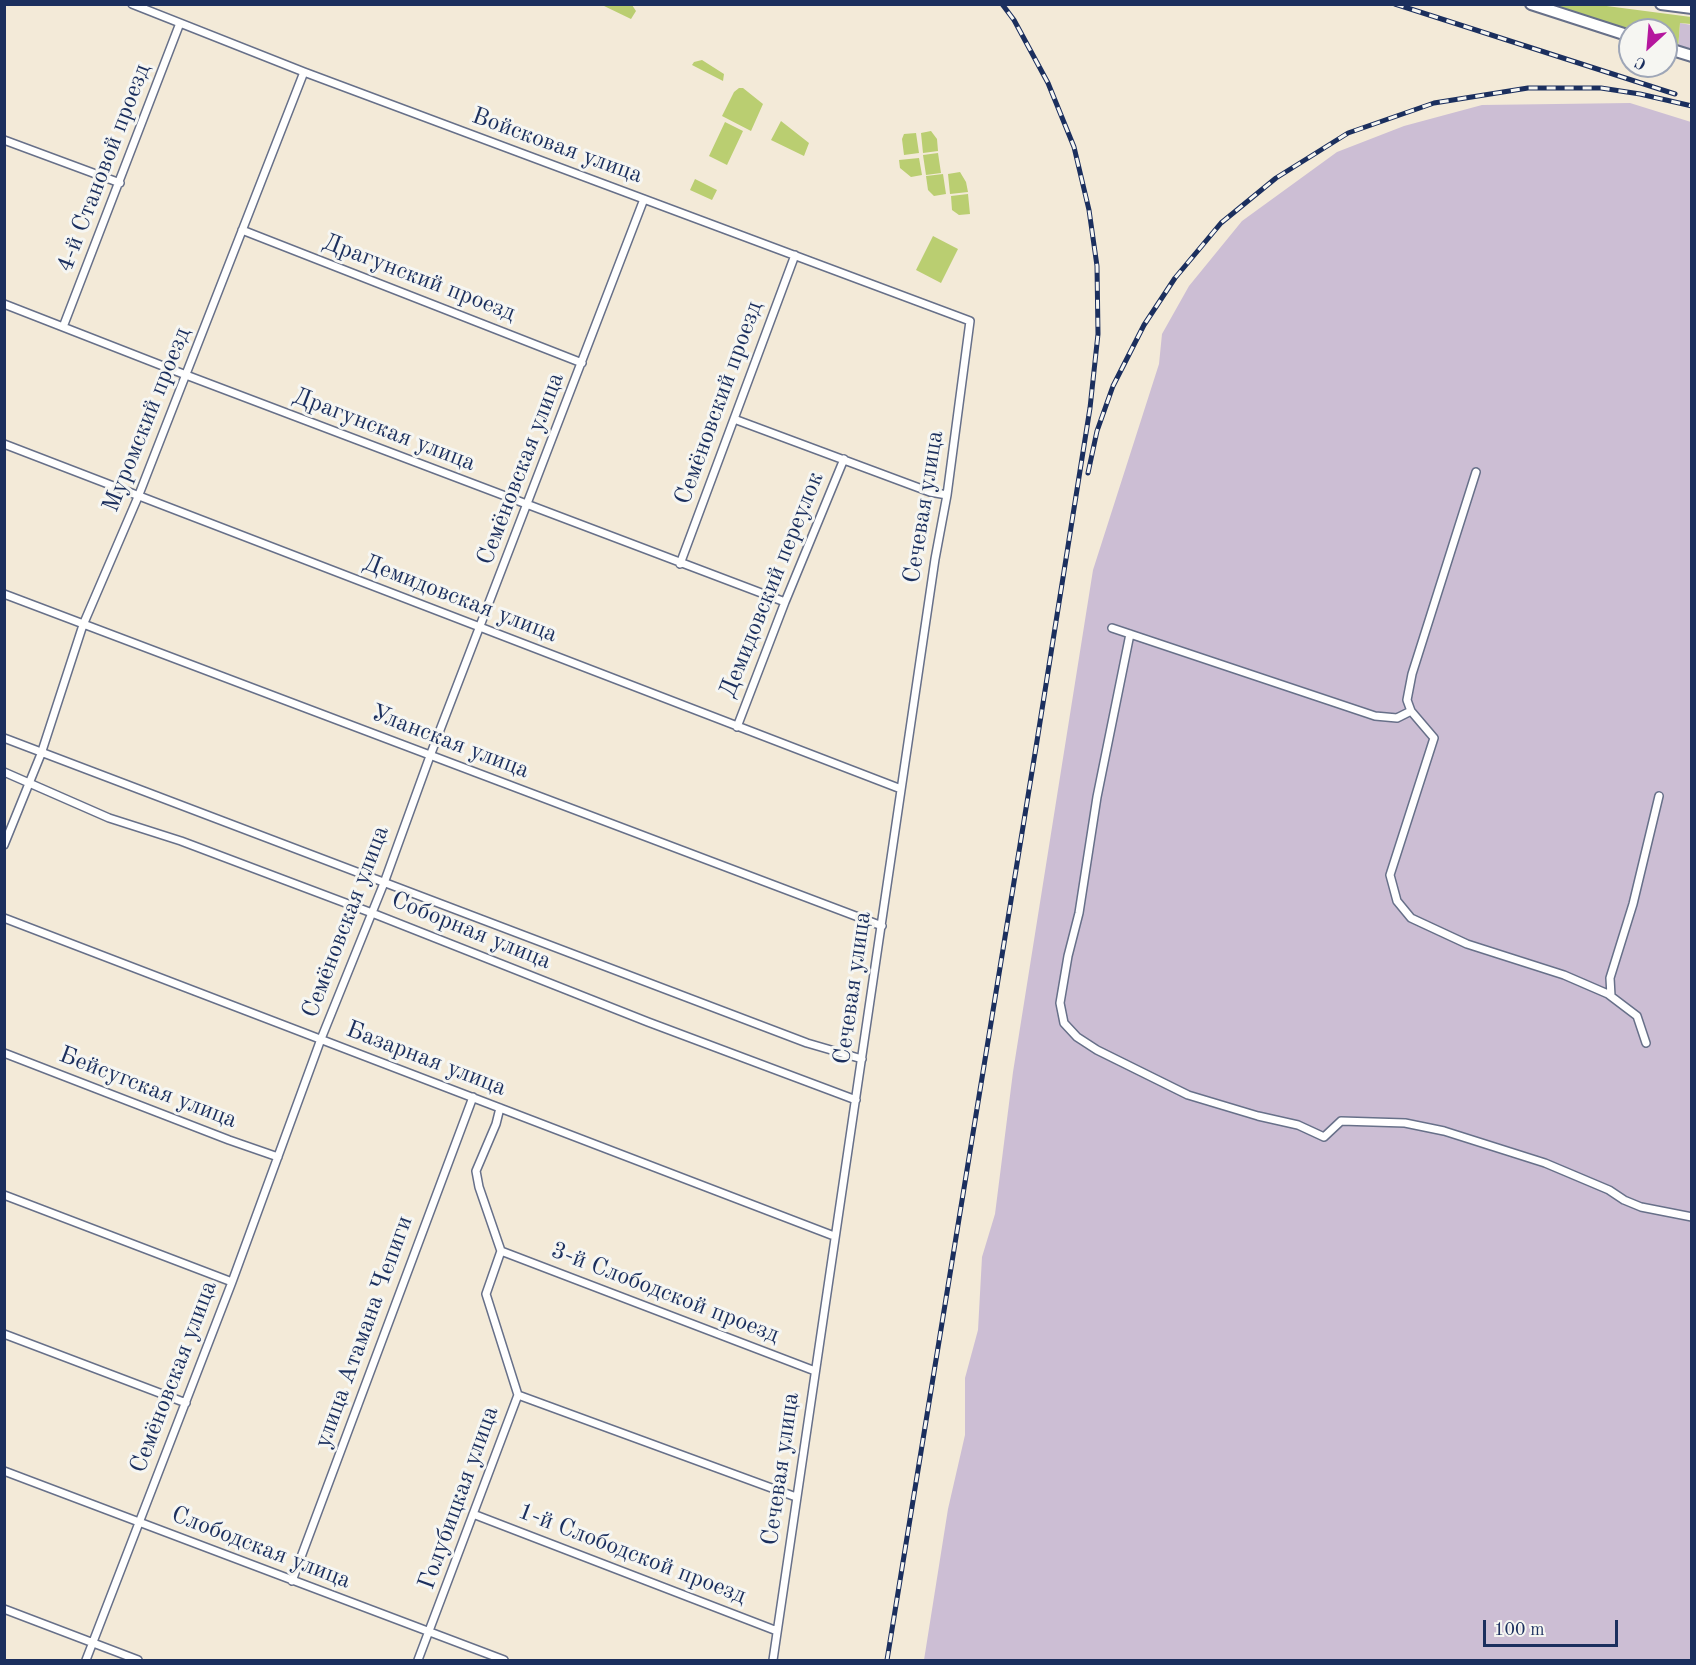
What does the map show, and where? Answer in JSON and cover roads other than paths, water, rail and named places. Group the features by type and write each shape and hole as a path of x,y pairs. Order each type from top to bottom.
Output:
{"main road":[{"path":"1532,4 1618,32"},
{"path":"1661,4 1692,8"}],"street":[{"name":"Войсковая улица","path":"132,4 304,72 970,321"},
{"name":"4-й Становой проезд","path":"63,327 180,23"},
{"name":"Муромский проезд","path":"4,845 41,754 83,625 138,497 304,72"},
{"path":"4,140 120,183"},
{"name":"Семёновская улица","path":"87,1660 232,1282 321,1039 384,883 430,756 644,199"},
{"name":"Драгунский проезд","path":"242,230 582,363"},
{"name":"Семёновский проезд","path":"680,564 795,255"},
{"name":"Драгунская улица","path":"4,304 680,564 785,602"},
{"name":"Сечевая улица","path":"772,1660 935,559 947,495 970,321"},
{"path":"734,419 930,492 947,495"},
{"name":"Демидовская улица","path":"4,444 902,789"},
{"name":"Демидовский переулок","path":"737,727 844,459"},
{"path":"1476,472 1412,674 1407,700 1411,711 1434,738 1390,875 1397,901 1411,918 1467,944 1564,975 1611,996 1637,1016 1646,1043"},
{"name":"Уланская улица","path":"4,594 882,926"},
{"path":"1112,628 1375,717 1397,718 1411,711"},
{"path":"1130,634 1097,797 1079,913 1068,956 1060,1003 1064,1023 1077,1037 1097,1050 1188,1095 1258,1116 1298,1125 1324,1137 1341,1121 1405,1123 1444,1131 1545,1163 1609,1190 1623,1200 1641,1207 1692,1217"},
{"path":"4,738 41,754 807,1043 862,1059"},
{"name":"Соборная улица","path":"4,772 109,818 181,841 372,913 648,1022 856,1100"},
{"path":"1611,996 1610,978 1633,904 1659,796"},
{"name":"Базарная улица","path":"4,918 834,1236"},
{"name":"Бейсугская улица","path":"4,1053 278,1157"},
{"name":"улица Атамана Чепиги","path":"292,1581 473,1097"},
{"path":"500,1108 496,1124 476,1171 479,1187 501,1251"},
{"path":"4,1194 232,1282"},
{"name":"3-й Слободской проезд","path":"501,1251 815,1371"},
{"name":"Голубицкая улица","path":"418,1660 518,1395 486,1293 501,1251"},
{"path":"4,1335 186,1403"},
{"path":"518,1395 796,1497"},
{"name":"Слободская улица","path":"4,1471 504,1660"},
{"name":"1-й Слободской проезд","path":"473,1514 777,1630"},
{"path":"4,1609 138,1660"}],"railway":[{"path":"887,1660 1090,408 1098,334 1097,266 1089,210 1074,147 1048,83 1014,20 1002,4"},
{"path":"1395,4 1675,94"},
{"path":"1088,473 1097,431 1113,386 1144,325 1175,278 1221,223 1276,178 1348,133 1434,103 1528,88 1601,88 1692,106"}]}
